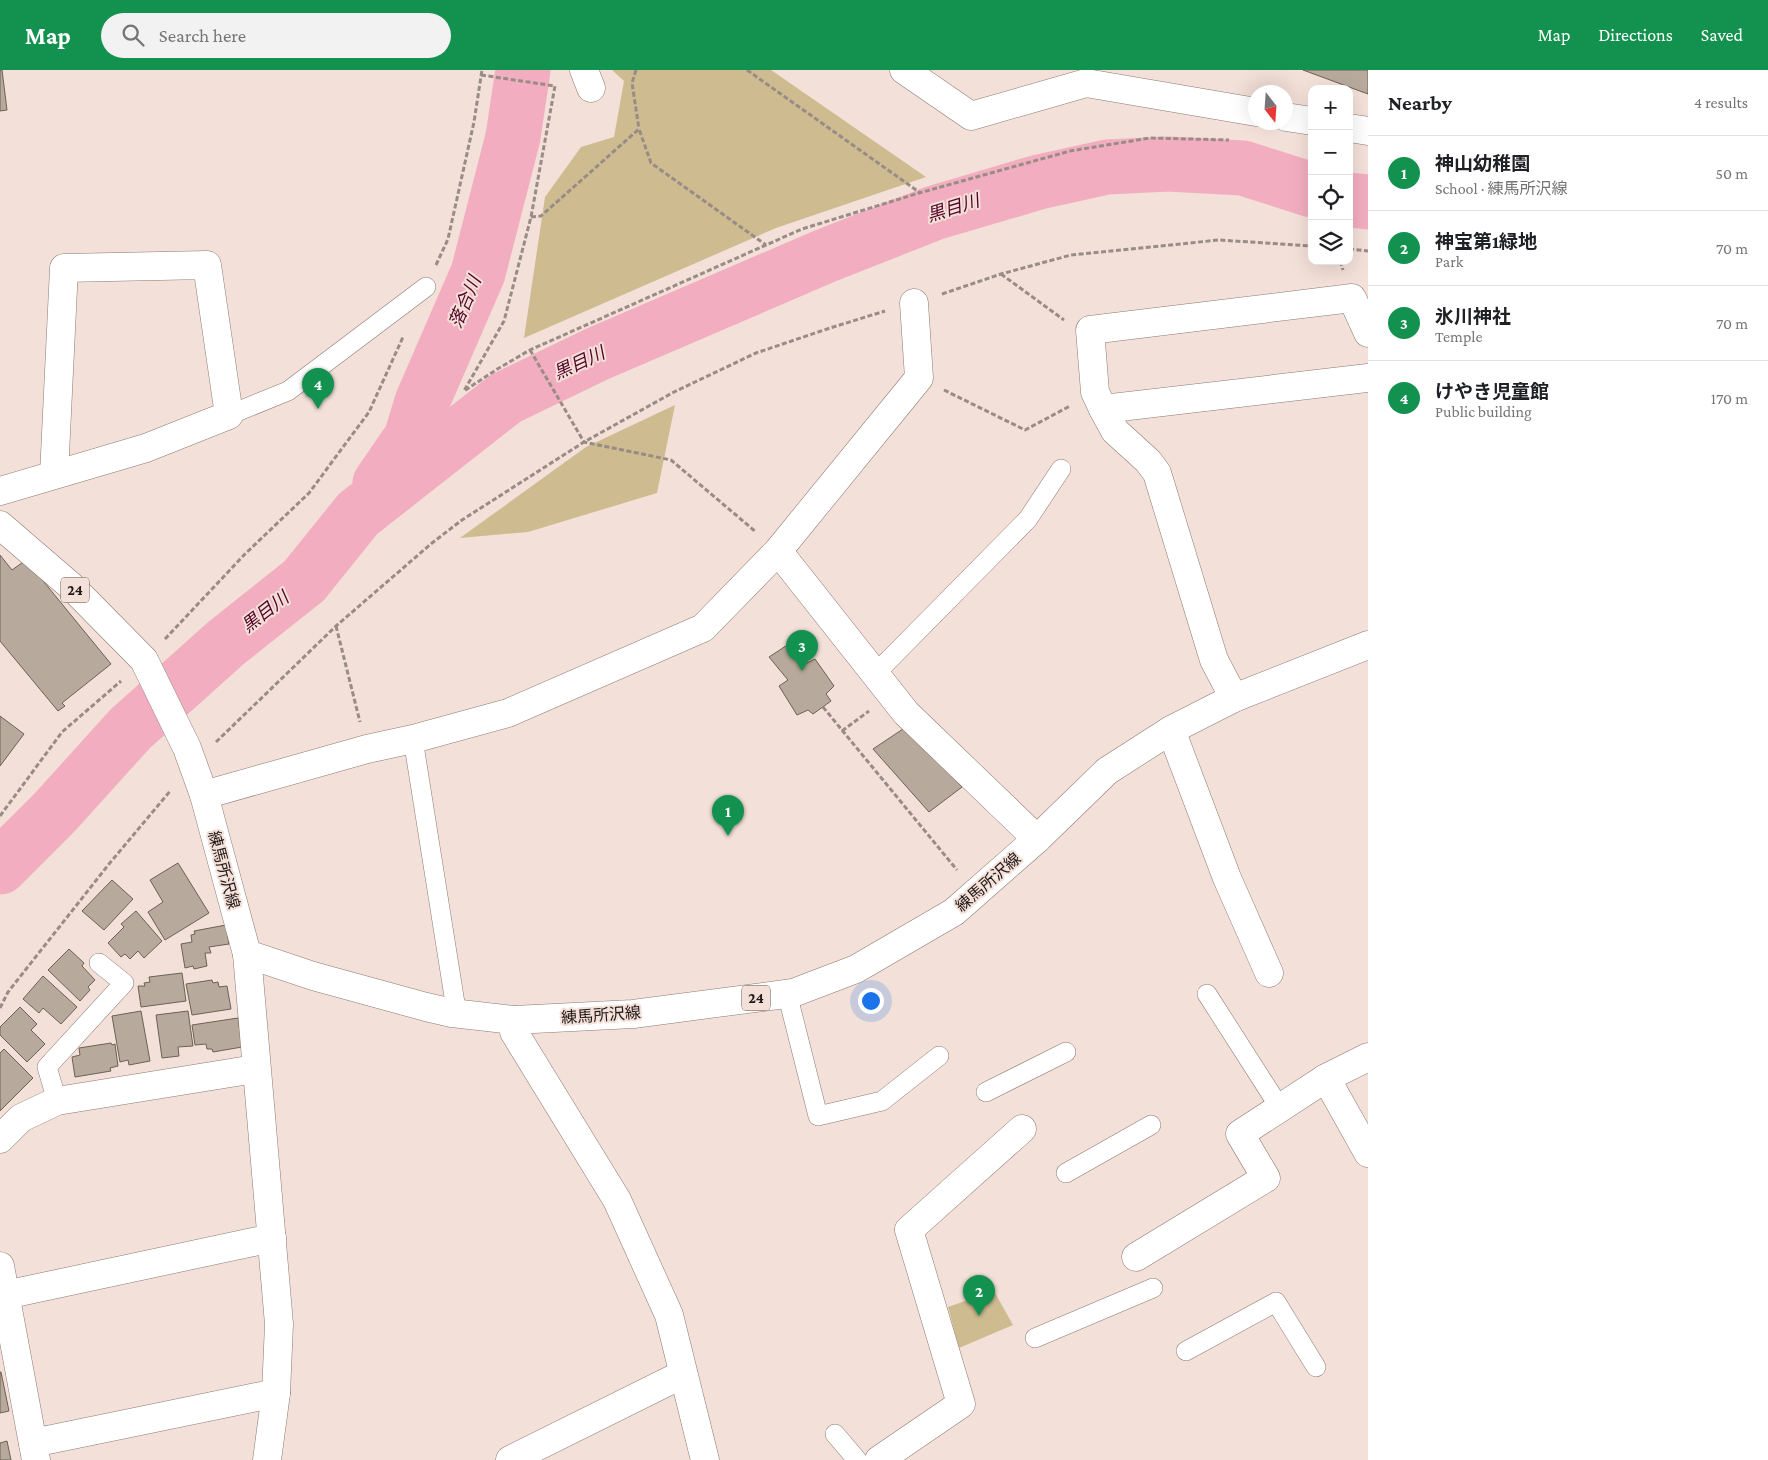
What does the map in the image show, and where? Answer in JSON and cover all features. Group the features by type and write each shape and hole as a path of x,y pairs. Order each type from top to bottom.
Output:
{"street":[{"path":"904,70 971,116 1085,77 1248,110"},
{"path":"1293,118 1308,120"},
{"path":"1353,129 1368,131"},
{"path":"0,491 146,448 229,415 208,265 64,268 54,475"},
{"path":"1234,698 1214,660 1157,473 1148,461 1115,431 1099,401 1090,330 1352,298 1368,332"},
{"path":"204,795 367,749 414,739 508,713 703,628 778,551 918,378 914,303"},
{"path":"1099,401 1368,378"},
{"name":"練馬所沢線","path":"0,525 72,587 144,660 190,756 204,795 247,954 313,976 452,1013 514,1020 632,1014 787,993 856,969 954,912 1037,839 1106,771 1171,730 1234,698 1368,645"},
{"path":"778,551 906,713 1037,839"},
{"path":"1171,730 1227,878 1269,973"},
{"path":"247,954 279,1324 276,1393 267,1460"},
{"path":"514,1020 514,1032 617,1200 668,1315 705,1460"},
{"path":"1136,1257 1266,1178 1240,1134 1326,1078 1368,1057"},
{"path":"0,1139 21,1118 57,1100 256,1069"},
{"path":"1326,1078 1368,1153"},
{"path":"879,1460 961,1404 909,1230 1022,1129"},
{"path":"5,1294 272,1238"},
{"path":"0,1266 34,1452 276,1393"},
{"path":"510,1460 683,1374"}],"lane":[{"path":"229,415 288,391 426,287"},
{"path":"875,674 1028,519 1061,469"},
{"path":"414,739 455,1003 452,1013"},
{"path":"57,1100 46,1067 124,983 99,963"},
{"path":"787,993 818,1116 882,1101 939,1056"},
{"path":"1207,994 1280,1108"},
{"path":"986,1092 1066,1052"},
{"path":"1066,1173 1151,1125"},
{"path":"1035,1338 1154,1288"},
{"path":"1186,1351 1276,1302 1316,1367"},
{"path":"835,1434 857,1460"}],"path":[{"path":"426,287 448,239 474,122 482,70"},
{"path":"636,70 632,83 639,129 651,163 766,245"},
{"path":"746,70 919,192"},
{"path":"481,75 555,86 531,217 504,321 464,391 530,350 802,229 919,192 1079,149 1150,138 1236,140"},
{"path":"531,217 541,216 639,129"},
{"path":"0,1008 8,992 109,864 190,756 432,543 462,520 584,442 674,392 756,353 1001,274 1071,255 1219,240 1308,246"},
{"path":"1353,249 1368,251"},
{"path":"1001,274 1060,318 1090,330"},
{"path":"0,816 62,732 144,660 245,554 309,493 370,412 406,332"},
{"path":"530,350 584,442 671,460 778,551"},
{"path":"918,378 1025,430 1099,401"},
{"path":"336,626 367,749"},
{"path":"823,707 976,894"}],"shaded area":[{"path":"612,70 771,70 926,177 776,228 524,338 545,197 581,147 614,137 624,81"},
{"path":"675,405 657,493 528,532 460,538 586,447"},
{"path":"994,1291 1013,1325 959,1348 948,1307"}],"building":[{"path":"0,70 2,70 7,110 0,111"},
{"path":"1303,70 1368,70 1368,94 1353,88 1353,85 1344,85"},
{"path":"0,555 12,570 26,560 111,664 62,703 65,706 58,711 0,641"},
{"path":"792,642 807,663 815,659 834,686 826,694 831,701 813,714 808,710 797,715 779,686 788,680 769,657"},
{"path":"0,716 24,734 0,766"},
{"path":"906,727 962,787 929,812 873,749"},
{"path":"178,863 209,913 165,940 148,912 163,902 150,880"},
{"path":"112,880 133,899 104,930 82,911"},
{"path":"136,911 162,941 144,958 138,951 130,959 125,954 121,957 108,943 124,927 121,924"},
{"path":"226,925 229,944 209,947 211,953 205,953 207,966 194,969 193,966 185,968 181,944 192,942 191,935 195,934 194,931"},
{"path":"69,949 84,963 82,966 95,980 88,987 90,990 80,1001 48,970"},
{"path":"182,973 186,1001 141,1007 138,986 145,986 144,983 150,982 149,977"},
{"path":"43,976 77,1007 61,1024 43,1008 39,1013 23,999"},
{"path":"212,980 213,983 218,982 219,987 227,986 231,1009 192,1015 186,984"},
{"path":"20,1007 37,1024 31,1030 45,1044 27,1062 0,1035 0,1027"},
{"path":"141,1011 150,1061 129,1065 128,1060 120,1062 112,1016"},
{"path":"188,1011 193,1046 178,1047 179,1056 162,1058 156,1015"},
{"path":"238,1018 242,1047 213,1052 212,1049 207,1049 206,1044 195,1045 192,1025"},
{"path":"111,1043 112,1045 115,1044 118,1066 110,1068 111,1071 75,1077 72,1057 80,1055 79,1048"},
{"path":"4,1049 33,1078 0,1111 0,1053"},
{"path":"0,1372 9,1411 0,1413"},
{"path":"7,1441 11,1460 0,1460 0,1443"}],"waterway":[{"name":"落合川","path":"380,483 411,438 422,402 478,273 513,137 523,70"},
{"name":"黒目川","path":"0,867 55,812 130,729 226,643 304,581 358,514 506,398 597,354 825,256 934,213 1039,182 1107,167 1168,164 1243,168 1308,189"},
{"name":"黒目川","path":"1353,200 1368,202"}],"place":[{"name":"けやき児童館","path":"318,409"},
{"name":"氷川神社","path":"802,671"},
{"name":"神山幼稚園","path":"728,836"},
{"name":"神宝第1緑地","path":"979,1316"}]}
